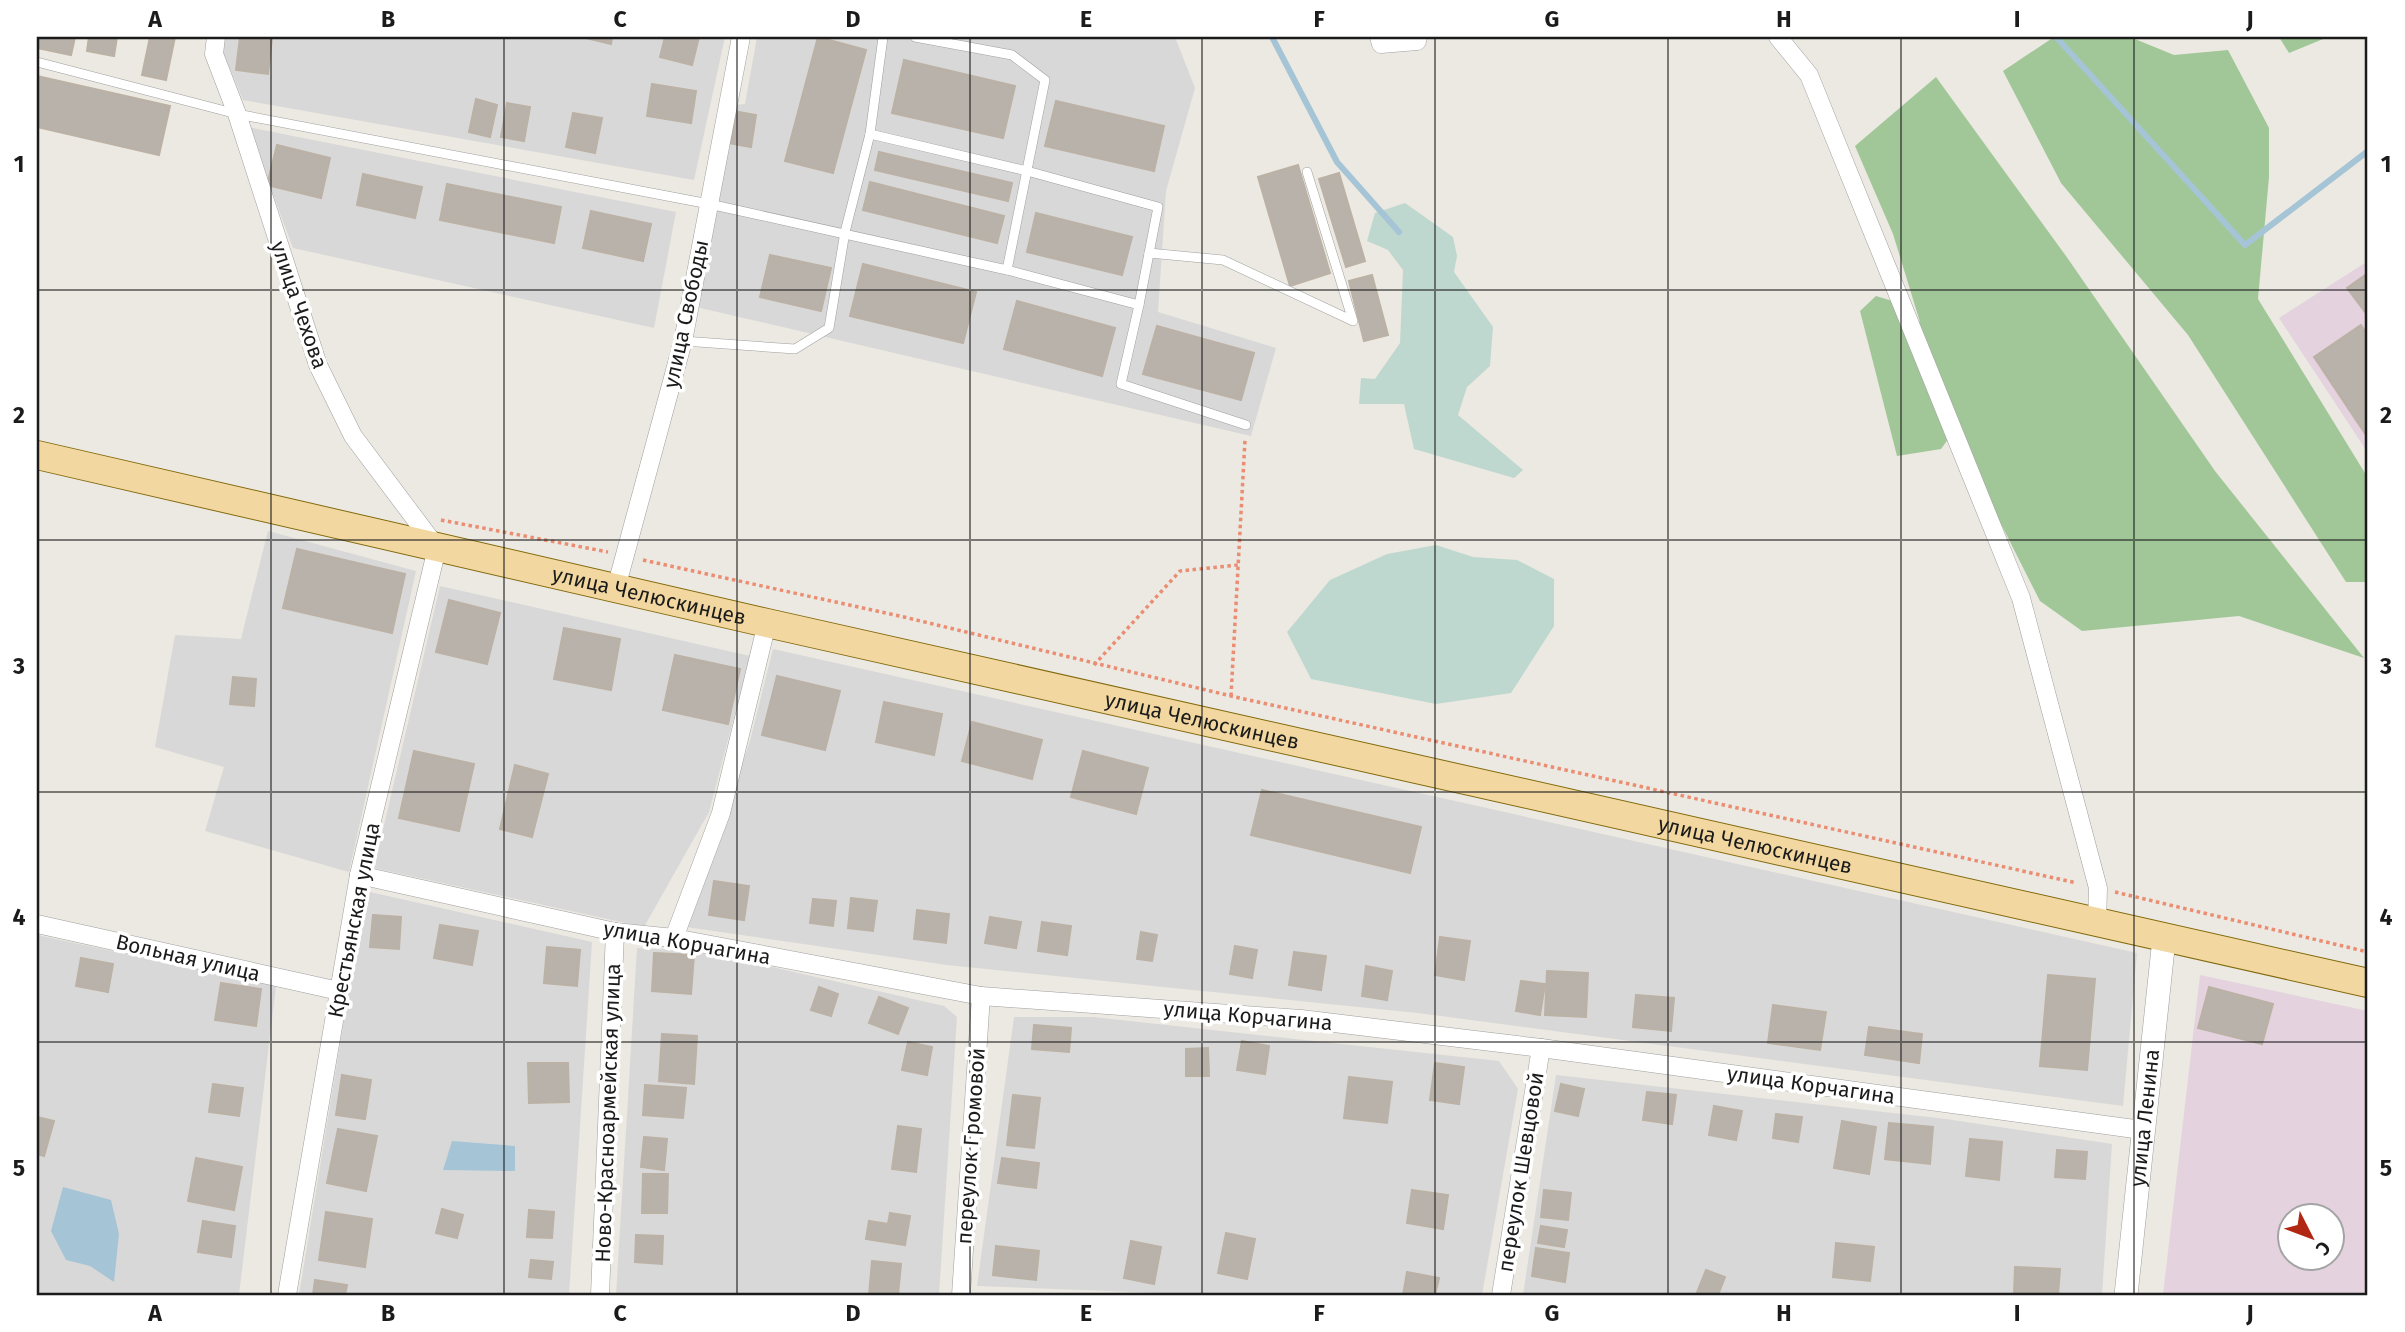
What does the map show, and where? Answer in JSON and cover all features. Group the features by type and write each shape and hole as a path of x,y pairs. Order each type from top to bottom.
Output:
{"main road":[{"name":"улица Челюскинцев","path":"37,455 2097,925 2368,983"}],"street":[{"name":"улица Чехова","path":"216,37 214,54 237,114 318,365 353,436 437,548"},
{"name":"улица Свободы","path":"616,587 683,341 741,37"},
{"path":"1379,37 1381,44 1417,41 1418,37"},
{"path":"1778,37 1809,75 2021,598 2098,888 2097,925"},
{"name":"Крестьянская улица","path":"287,1295 359,875 437,548"},
{"path":"674,938 721,813 767,623"},
{"name":"улица Корчагина","path":"359,875 615,932 674,938 981,996 1301,1019 1541,1048 2142,1130"},
{"name":"Вольная улица","path":"37,924 339,992"},
{"name":"Ново-Красноармейская улица","path":"600,1295 615,932"},
{"name":"улица Ленина","path":"2126,1295 2164,939"},
{"name":"переулок Громовой","path":"965,1295 981,996"},
{"name":"переулок Шевцовой","path":"1502,1295 1541,1048"}],"lane":[{"path":"683,341 795,349 829,328 845,232 870,134 883,37"},
{"path":"915,37 1012,55 1045,80 1007,270"},
{"path":"37,62 237,114 845,232 1007,270 1139,305"},
{"path":"870,134 1027,171 1158,207 1121,384 1246,425"},
{"path":"1149,253 1223,260 1353,321 1307,172"}],"path":[{"path":"1231,696 1246,425"},
{"path":"411,514 625,555 904,617 1231,696 2098,888 2368,952"},
{"path":"1094,664 1180,571 1238,565"}],"shaded area":[{"path":"225,37 725,37 694,180 243,100 223,52"},
{"path":"757,37 1175,37 1195,88 1166,191 1158,312 1276,348 1251,436 696,307 733,105 745,104"},
{"path":"248,127 676,212 654,328 293,248"},
{"path":"1405,203 1453,237 1457,256 1454,272 1493,327 1490,366 1467,387 1458,415 1523,470 1514,478 1414,449 1404,404 1359,404 1361,378 1375,379 1400,343 1403,270 1388,250 1367,241 1375,213"},
{"path":"2368,261 2368,453 2279,318"},
{"path":"268,531 416,571 349,872 205,831 224,767 155,747 175,635 241,639"},
{"path":"1436,545 1473,557 1517,560 1554,579 1554,626 1511,693 1436,704 1311,679 1287,632 1330,580 1387,554"},
{"path":"440,586 750,656 709,812 644,927 374,868"},
{"path":"773,649 2137,953 2123,1106 1418,1013 947,965 686,927 750,741"},
{"path":"370,892 592,942 569,1295 299,1295 351,977"},
{"path":"37,935 276,986 239,1295 37,1295"},
{"path":"637,948 706,952 944,1006 957,1017 939,1295 616,1295"},
{"path":"2200,975 2368,1011 2368,1295 2163,1295"},
{"path":"1014,1017 1093,1017 1499,1061 1518,1089 1482,1295 1210,1295 977,1286"},
{"path":"1556,1075 1946,1119 2112,1144 2102,1295 1523,1295"},
{"path":"452,1141 515,1146 515,1171 443,1170"},
{"path":"63,1187 111,1200 119,1234 114,1282 90,1266 66,1260 51,1231"}],"green space":[{"path":"2054,37 2130,37 2174,55 2228,50 2269,128 2269,177 2258,299 2368,478 2368,582 2346,582 2188,335 2061,183 2003,71"},
{"path":"2279,37 2328,37 2289,53"},
{"path":"1936,77 2066,256 2215,471 2364,658 2239,616 2082,631 2040,601 1954,431 1941,449 1897,456 1860,311 1876,296 1899,303 1920,322 1893,234 1855,146"}],"building":[{"path":"37,37 75,37 71,55 37,48"},
{"path":"89,37 117,37 114,56 87,51"},
{"path":"150,37 175,37 166,80 142,75"},
{"path":"240,37 272,38 268,74 236,70"},
{"path":"582,37 612,37 611,44"},
{"path":"665,37 699,37 692,65 660,57"},
{"path":"818,37 866,50 833,173 785,161"},
{"path":"904,60 1015,86 1003,138 892,113"},
{"path":"37,76 170,106 159,155 37,127"},
{"path":"652,84 696,91 691,123 647,116"},
{"path":"476,99 497,105 490,137 469,132"},
{"path":"1056,101 1164,126 1154,171 1045,146"},
{"path":"507,103 530,107 524,141 501,137"},
{"path":"733,111 756,115 751,147 728,143"},
{"path":"573,113 602,118 595,153 566,147"},
{"path":"277,145 330,158 321,198 267,185"},
{"path":"879,152 1012,183 1008,201 875,170"},
{"path":"1298,165 1330,273 1290,286 1258,177"},
{"path":"1339,173 1365,261 1346,267 1319,179"},
{"path":"363,174 422,187 415,218 357,205"},
{"path":"870,182 1004,216 997,243 863,210"},
{"path":"447,184 561,207 554,243 440,220"},
{"path":"591,211 651,224 643,261 583,248"},
{"path":"1036,213 1132,237 1122,275 1027,252"},
{"path":"770,255 831,268 821,311 760,297"},
{"path":"863,264 976,292 963,343 850,316"},
{"path":"2368,273 2368,316 2347,288"},
{"path":"1372,275 1388,335 1364,341 1349,281"},
{"path":"1017,301 1115,328 1102,376 1004,349"},
{"path":"2361,325 2368,336 2366,435 2314,357"},
{"path":"1157,326 1254,353 1241,400 1143,374"},
{"path":"297,549 405,574 392,633 283,608"},
{"path":"449,600 500,613 487,664 436,652"},
{"path":"564,628 620,639 611,690 554,679"},
{"path":"675,655 740,669 728,724 663,710"},
{"path":"777,676 840,691 825,750 762,735"},
{"path":"233,677 256,679 254,706 230,704"},
{"path":"884,702 942,714 934,755 876,742"},
{"path":"972,722 1042,740 1032,779 962,761"},
{"path":"414,751 474,764 459,831 399,818"},
{"path":"1083,751 1148,768 1136,814 1071,797"},
{"path":"515,765 548,774 532,837 500,829"},
{"path":"1262,790 1421,827 1410,873 1251,835"},
{"path":"714,881 749,886 744,920 709,915"},
{"path":"851,898 877,901 873,931 848,928"},
{"path":"813,899 836,901 833,926 810,923"},
{"path":"917,910 949,914 946,943 914,939"},
{"path":"373,915 401,917 399,949 370,947"},
{"path":"990,917 1021,922 1016,948 985,943"},
{"path":"1042,922 1071,926 1067,955 1038,951"},
{"path":"440,925 478,931 472,965 434,958"},
{"path":"1141,932 1157,935 1152,961 1137,959"},
{"path":"1440,937 1470,941 1464,980 1435,975"},
{"path":"1235,946 1257,950 1252,978 1230,974"},
{"path":"547,947 580,950 577,986 544,983"},
{"path":"1294,952 1326,956 1321,990 1289,985"},
{"path":"654,953 694,955 691,994 652,991"},
{"path":"81,958 113,964 108,992 76,986"},
{"path":"1366,966 1392,971 1387,1000 1362,996"},
{"path":"1547,971 1588,973 1586,1017 1545,1015"},
{"path":"2048,975 2095,979 2087,1070 2040,1066"},
{"path":"1521,981 1545,984 1540,1015 1516,1011"},
{"path":"221,983 261,989 256,1026 215,1020"},
{"path":"819,987 838,994 831,1016 811,1010"},
{"path":"2209,987 2273,1004 2262,1044 2198,1028"},
{"path":"1636,995 1674,998 1671,1031 1633,1027"},
{"path":"879,997 908,1008 898,1034 869,1023"},
{"path":"1773,1005 1826,1012 1820,1050 1768,1043"},
{"path":"1034,1025 1071,1028 1069,1052 1032,1049"},
{"path":"1869,1027 1922,1034 1919,1063 1865,1055"},
{"path":"662,1034 697,1036 694,1084 659,1081"},
{"path":"1242,1041 1269,1046 1265,1074 1237,1070"},
{"path":"908,1042 932,1047 927,1075 902,1070"},
{"path":"1208,1048 1209,1076 1186,1076 1186,1049"},
{"path":"528,1063 568,1063 569,1102 529,1103"},
{"path":"1435,1063 1464,1067 1459,1104 1430,1100"},
{"path":"342,1075 371,1080 365,1119 336,1115"},
{"path":"1349,1077 1392,1082 1387,1123 1344,1118"},
{"path":"213,1084 243,1088 239,1116 209,1112"},
{"path":"1561,1084 1584,1089 1578,1116 1555,1111"},
{"path":"645,1085 686,1088 683,1118 643,1115"},
{"path":"1647,1092 1676,1095 1672,1124 1643,1120"},
{"path":"1013,1095 1040,1098 1034,1148 1007,1145"},
{"path":"1714,1106 1742,1111 1736,1140 1709,1135"},
{"path":"1776,1114 1802,1117 1798,1142 1773,1138"},
{"path":"37,1117 54,1121 44,1156 37,1154"},
{"path":"1842,1121 1876,1127 1869,1174 1834,1168"},
{"path":"1889,1123 1933,1127 1930,1164 1885,1159"},
{"path":"898,1126 921,1129 916,1172 892,1169"},
{"path":"338,1129 377,1136 366,1191 327,1183"},
{"path":"644,1137 667,1139 664,1170 641,1167"},
{"path":"1970,1139 2002,1142 1999,1180 1966,1176"},
{"path":"2057,1150 2087,1152 2085,1179 2055,1177"},
{"path":"196,1158 242,1167 234,1210 188,1201"},
{"path":"1002,1158 1039,1163 1036,1188 998,1183"},
{"path":"643,1174 668,1174 667,1213 642,1213"},
{"path":"1412,1190 1448,1195 1443,1229 1407,1223"},
{"path":"1544,1190 1571,1193 1568,1220 1541,1217"},
{"path":"442,1209 463,1215 457,1238 436,1233"},
{"path":"529,1210 554,1212 552,1238 527,1237"},
{"path":"326,1212 372,1219 365,1267 319,1260"},
{"path":"890,1213 910,1216 905,1245 866,1239 869,1221 888,1224"},
{"path":"203,1221 235,1226 231,1257 198,1252"},
{"path":"1541,1226 1567,1230 1564,1247 1538,1243"},
{"path":"1226,1233 1255,1239 1247,1279 1218,1273"},
{"path":"636,1235 663,1236 662,1264 635,1262"},
{"path":"1131,1241 1161,1247 1154,1284 1124,1278"},
{"path":"1836,1243 1874,1247 1870,1281 1833,1277"},
{"path":"996,1246 1039,1251 1036,1280 993,1275"},
{"path":"1536,1248 1569,1253 1565,1282 1532,1276"},
{"path":"531,1260 553,1262 551,1279 529,1277"},
{"path":"872,1261 901,1264 898,1295 869,1295"},
{"path":"2015,1267 2060,1269 2058,1295 2014,1295"},
{"path":"1706,1270 1725,1277 1718,1295 1696,1295"},
{"path":"1407,1272 1439,1278 1435,1295 1403,1295"},
{"path":"315,1280 347,1285 345,1295 313,1295"}],"waterway":[{"path":"1272,37 1337,162 1399,232"},
{"path":"2056,37 2245,245 2368,151"}]}
